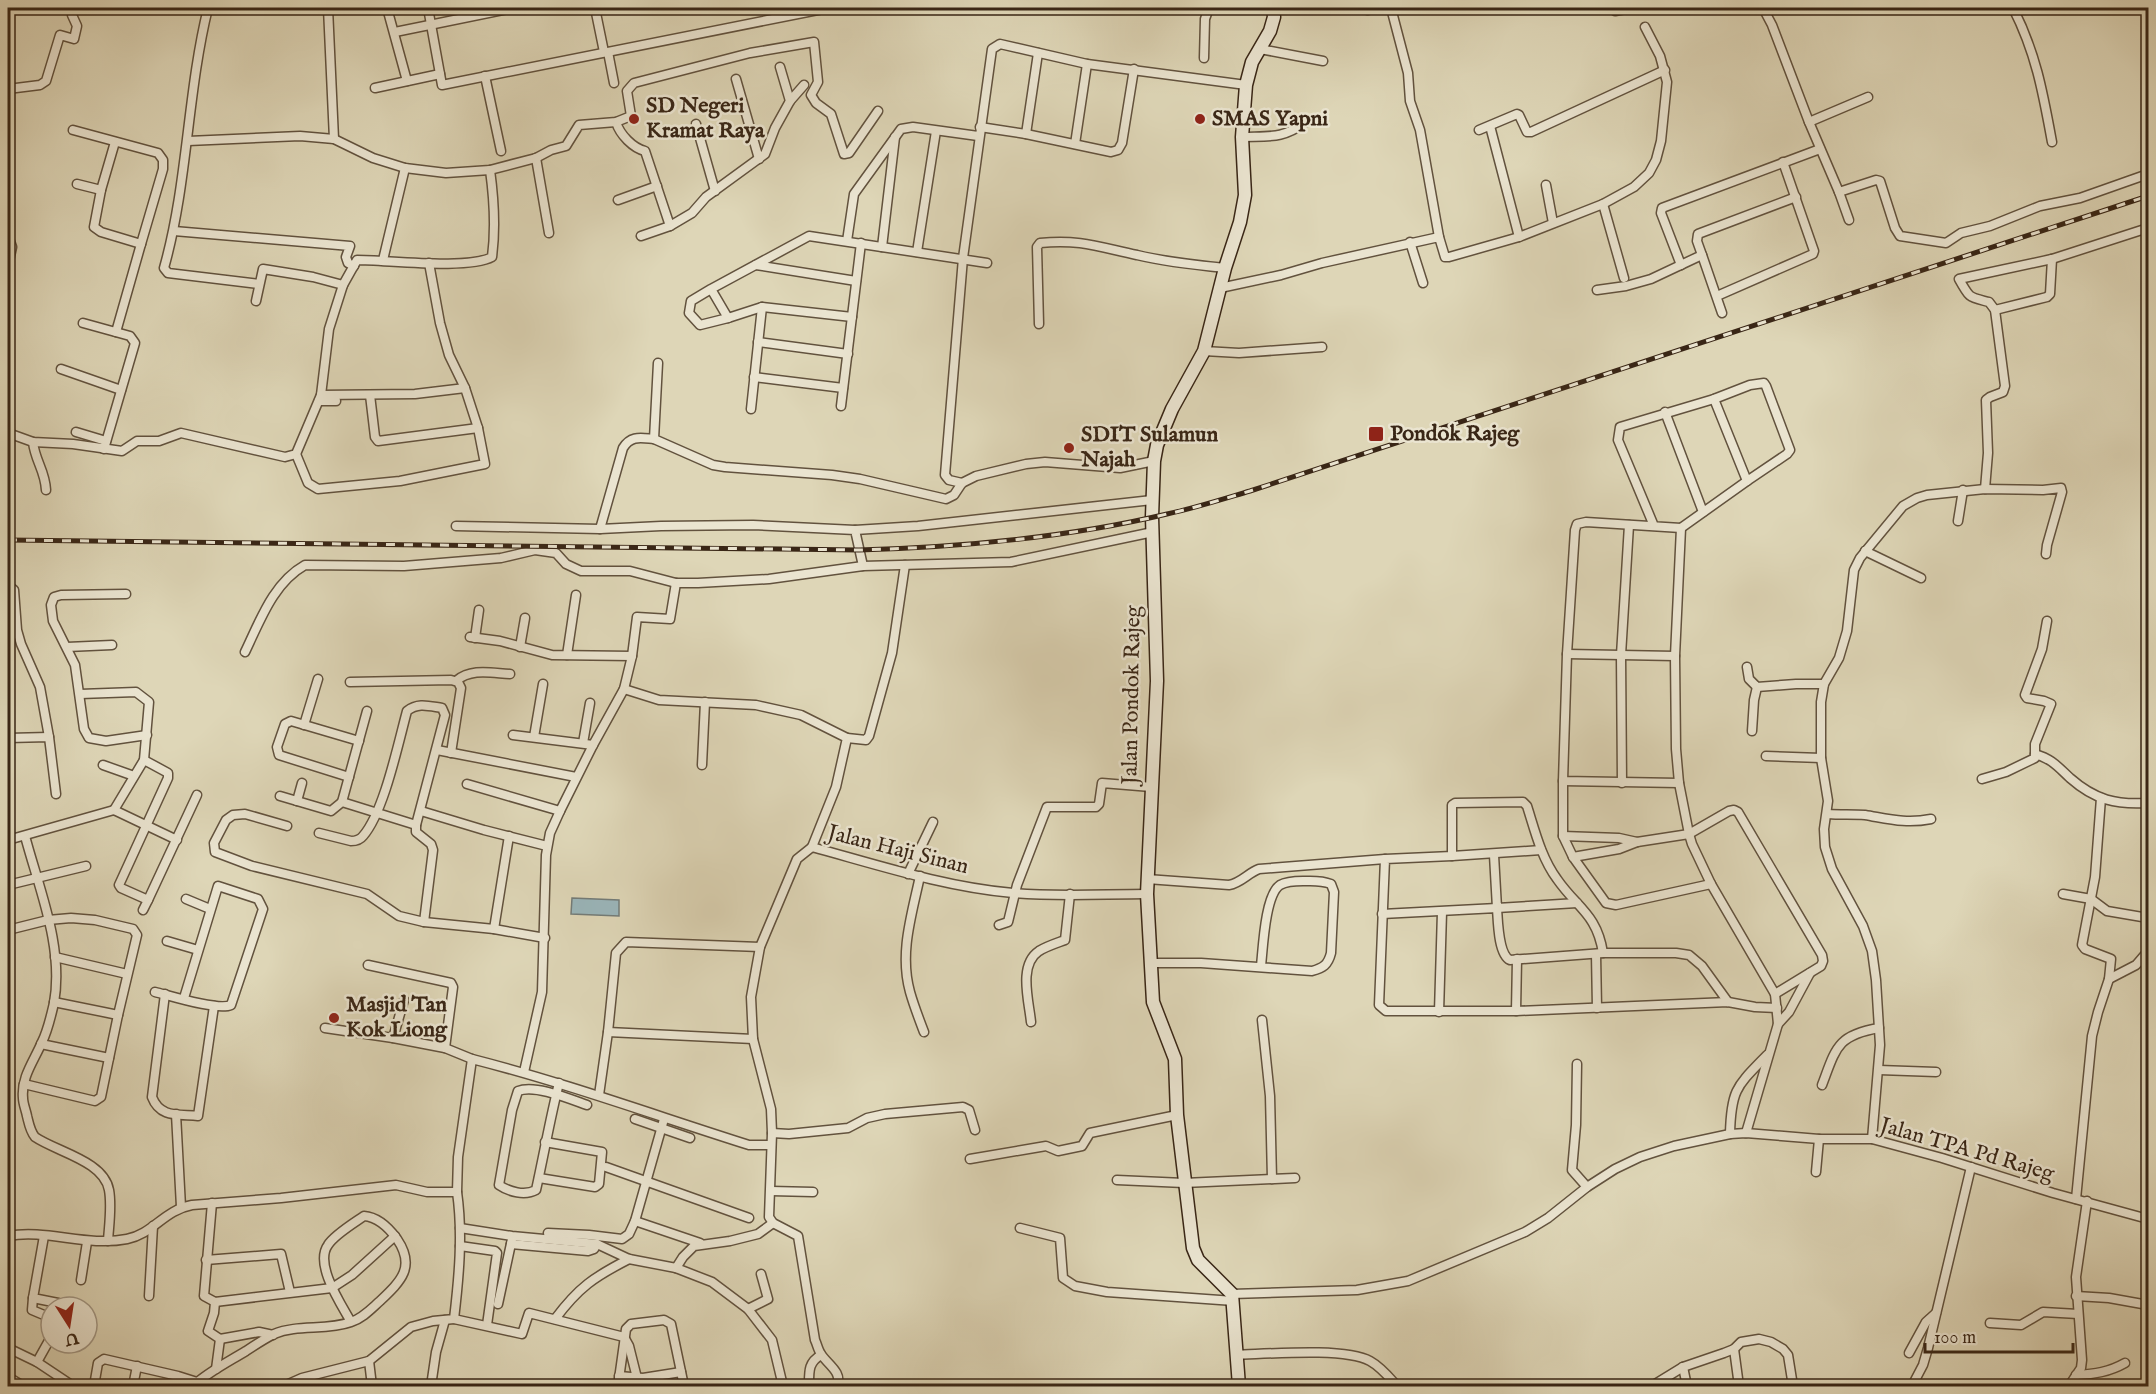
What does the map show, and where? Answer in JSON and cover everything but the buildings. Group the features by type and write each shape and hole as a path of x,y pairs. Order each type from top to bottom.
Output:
{"main road":[{"name":"Jalan Pondok Rajeg","path":"1233,1297 1198,1260 1193,1248 1177,1115 1175,1059 1153,1002 1147,894 1157,681 1152,500 1154,461 1158,445 1172,409 1204,351 1225,268 1240,222 1245,195 1242,137 1246,85 1252,62 1270,31 1274,17 1273,8"},
{"path":"1233,1297 1239,1386"}],"street":[{"path":"8,89 40,85 46,81 60,35 74,39 77,26 72,15 73,8"},
{"path":"208,8 196,71 174,231 164,268 168,273 259,284"},
{"path":"328,8 333,139"},
{"path":"387,8 407,81"},
{"path":"428,8 442,85 828,8"},
{"path":"395,32 513,8"},
{"path":"595,8 614,82"},
{"path":"1204,58 1205,19 1209,8"},
{"path":"1362,8 1367,10 1379,8"},
{"path":"1390,8 1408,73 1410,101 1420,130 1439,237 1445,258 1519,237 1603,204 1634,188 1649,173 1656,160 1662,132 1667,82 1665,70 1654,42 1645,27"},
{"path":"1615,11 1631,8"},
{"path":"1763,8 1772,25 1849,220"},
{"path":"2013,8 2030,45 2041,80 2052,142"},
{"path":"188,141 300,136 333,139 373,158 405,168 447,173 490,170 536,158 550,150 566,146 579,125 616,122 631,116 627,91 634,83 750,53 814,42 818,81 811,95 812,99 831,114 844,154 849,153 878,111"},
{"path":"962,483 949,480 945,475 963,258 992,49 1000,44 1087,64 1246,85"},
{"path":"1260,49 1323,61"},
{"path":"1026,134 1038,53"},
{"path":"1075,144 1087,64"},
{"path":"780,67 790,100"},
{"path":"847,241 854,194 901,129 913,127 936,131 1026,134 1111,152 1118,150 1122,143 1134,69"},
{"path":"1479,130 1517,114 1527,132 1531,132 1665,70"},
{"path":"375,88 440,74"},
{"path":"485,76 501,151"},
{"path":"736,79 759,159"},
{"path":"641,237 670,226 692,213 706,197 765,154 775,128 790,100 804,85"},
{"path":"1809,122 1868,97"},
{"path":"616,122 629,141 636,148 645,151 670,226"},
{"path":"1242,137 1291,133 1306,122"},
{"path":"696,124 715,191"},
{"path":"1490,126 1519,237"},
{"path":"73,130 158,153 163,160 163,169 116,332"},
{"path":"917,252 936,131"},
{"path":"882,247 896,134"},
{"path":"115,142 94,222 97,230 141,244"},
{"path":"1681,265 1661,213 1662,208 1820,149"},
{"path":"536,158 549,233"},
{"path":"1717,296 1813,254 1783,162"},
{"path":"383,260 405,168"},
{"path":"429,263 440,323 449,355 465,388 486,463 400,481 318,489 308,483 296,454 320,398 329,329 343,285 357,260 429,263 483,262 492,257 495,230 490,170"},
{"path":"1839,192 1876,180 1880,181 1900,236 1947,243 1961,233 1990,226 2040,206 2080,198 2148,174"},
{"path":"76,184 101,190"},
{"path":"1546,185 1552,223"},
{"path":"618,200 657,186"},
{"path":"1722,313 1697,241 1698,234 1796,197"},
{"path":"1603,204 1624,278"},
{"path":"1985,489 1988,453 1986,400 2003,392 2005,386 1995,310 1989,302 1974,299 1968,295 1959,279 2024,263 2052,259 2148,228"},
{"path":"174,231 350,246 346,257 348,263 354,266"},
{"path":"8,236 12,248 8,266"},
{"path":"852,317 762,307 700,325 689,313 691,301 806,236 987,263"},
{"path":"1220,288 1281,275 1322,262 1439,237"},
{"path":"1039,324 1036,247 1040,243 1081,242 1174,263 1225,268"},
{"path":"1410,242 1423,284"},
{"path":"842,406 861,243"},
{"path":"1597,290 1626,286 1651,279 1702,255"},
{"path":"1995,310 2050,294 2052,259"},
{"path":"755,265 856,281"},
{"path":"255,302 261,271 264,269 313,277 343,285"},
{"path":"711,289 728,318"},
{"path":"751,409 762,307"},
{"path":"83,323 130,336 135,343 105,445"},
{"path":"758,342 848,354"},
{"path":"1204,351 1239,353 1322,347"},
{"path":"654,439 658,363"},
{"path":"61,369 121,390"},
{"path":"754,377 843,388"},
{"path":"1654,526 1617,434 1620,427 1714,399 1760,382 1766,386 1790,450 1787,454 1681,528 1587,522 1577,524 1567,654 1563,836 1573,857 1603,900 1611,905 1711,884"},
{"path":"320,398 415,394 465,388"},
{"path":"370,395 375,437 378,441 478,428"},
{"path":"320,398 336,401"},
{"path":"1714,399 1747,481"},
{"path":"1665,412 1703,512"},
{"path":"8,432 33,441 105,445"},
{"path":"76,432 122,450 137,441 159,441 181,433 285,457 296,454"},
{"path":"600,529 623,448 633,438 654,439 713,465 860,479 946,499 954,495 962,483 976,476 1026,464 1046,462 1120,468 1154,461"},
{"path":"33,441 35,456 43,471 46,490"},
{"path":"1872,1139 1879,1070 1879,1028 1872,951 1863,926 1832,869 1824,838 1828,801 1821,758 1821,702 1824,684 1839,658 1847,631 1851,580 1865,551 1903,506 1927,495 1963,490 2061,489 2046,554"},
{"path":"1958,521 1963,490"},
{"path":"456,526 600,529 753,525 855,530 918,526 1152,500"},
{"path":"1622,783 1620,655 1629,525"},
{"path":"1681,528 1675,656 1676,749 1679,783 1689,834 1711,884 1775,994 1777,1008 1778,1024 1746,1133"},
{"path":"855,530 862,566"},
{"path":"245,652 270,600 293,572 305,565 404,566 501,558 535,550 556,553 566,564 581,571 630,571 676,583 769,579 862,566 1011,562 1153,532"},
{"path":"1865,551 1921,578"},
{"path":"624,689 659,700 756,705 801,715 847,738 866,740 892,653 905,565"},
{"path":"524,1072 542,992 547,846 550,833 576,777 624,689 632,656 637,616 670,619 676,583"},
{"path":"8,585 15,593 17,630 21,644 40,687 50,737 56,794"},
{"path":"126,594 54,597 51,605 53,621 75,665 84,729 89,738 106,741 147,735"},
{"path":"567,655 576,595"},
{"path":"478,610 472,638 500,641 552,655 632,656"},
{"path":"520,647 525,618"},
{"path":"1982,779 2035,758 2035,744 2051,703 2027,698 2025,695 2042,649 2047,621"},
{"path":"67,647 112,645"},
{"path":"1567,654 1675,656"},
{"path":"1747,667 1751,684 1757,687 1824,684"},
{"path":"350,682 456,681 464,674 472,672 510,674"},
{"path":"304,725 318,679"},
{"path":"452,753 461,688 456,681"},
{"path":"534,737 543,684"},
{"path":"1752,731 1757,687"},
{"path":"8,840 114,810 144,760 149,702 136,692 80,694"},
{"path":"702,765 705,702"},
{"path":"583,743 590,703"},
{"path":"319,833 356,841 363,836 377,814 407,711 420,704 442,708 445,711 437,750 416,832 430,844 433,850 424,922"},
{"path":"280,796 331,811 342,802 366,711"},
{"path":"349,777 279,755 277,747 285,724 291,721 359,741"},
{"path":"513,735 593,745"},
{"path":"8,738 50,737"},
{"path":"812,847 836,787 847,738"},
{"path":"437,750 576,777"},
{"path":"2035,754 2050,759 2080,786 2101,798 2120,804 2148,803"},
{"path":"1766,756 1821,758"},
{"path":"144,760 164,770 169,776 119,885 148,900"},
{"path":"103,765 135,776"},
{"path":"1563,781 1679,783"},
{"path":"297,801 302,783"},
{"path":"999,925 1008,922 1047,807 1096,807 1099,804 1102,783 1151,787"},
{"path":"467,784 560,811"},
{"path":"143,910 197,795"},
{"path":"2076,1199 2092,1036 2109,978 2111,959 2083,946 2097,864 2101,798"},
{"path":"342,802 417,825"},
{"path":"1452,856 1452,805 1455,803 1523,802 1527,806 1541,850 1556,879 1593,920 1600,936 1597,1008"},
{"path":"114,810 177,840"},
{"path":"421,811 547,846"},
{"path":"1573,857 1619,849 1637,842 1689,834 1729,811 1738,812 1822,955 1821,966 1775,994"},
{"path":"287,826 245,814 232,815 226,820 214,843 215,852 252,866 367,894 394,914 424,922 494,929 545,938"},
{"path":"1828,814 1859,815 1892,821 1931,819"},
{"path":"908,874 933,822"},
{"path":"25,836 48,920 56,957 57,980 48,1026 28,1070 23,1098 30,1128 35,1137 96,1168 104,1176 109,1189 108,1241"},
{"path":"494,929 509,836"},
{"path":"1563,836 1618,838 1637,842"},
{"name":"Jalan Haji Sinan","path":"773,1223 769,1217 771,1109 753,1039 750,997 759,947 797,859 812,847 908,874 965,887 1016,893 1147,894"},
{"path":"1147,879 1229,885 1236,884 1259,869 1385,859 1494,855 1541,850"},
{"path":"1494,855 1497,908 1502,951 1505,958 1510,960 1600,953 1689,955 1702,966 1728,1002"},
{"path":"1385,859 1379,1005 1386,1011 1516,1011 1728,1002 1777,1008"},
{"path":"8,885 86,866"},
{"path":"920,876 907,935 906,962 909,991 924,1032"},
{"path":"1151,963 1202,963 1312,971 1325,966 1331,954 1334,892 1330,884 1321,880 1287,882 1279,885 1269,906 1261,966"},
{"path":"155,992 214,1006 226,1007 234,1001 263,905 258,899 218,885 184,998"},
{"path":"1031,1022 1026,978 1030,960 1038,952 1065,940 1070,894"},
{"path":"2062,894 2091,899 2107,911 2148,918"},
{"path":"186,899 210,909"},
{"path":"1382,914 1577,903"},
{"path":"1439,1012 1442,912"},
{"path":"8,930 48,920 83,919 135,930 137,938 99,1100 95,1101 24,1084"},
{"path":"167,941 198,950"},
{"path":"599,1095 616,953 626,942 759,947"},
{"path":"2109,978 2136,965 2148,951"},
{"path":"56,957 127,974"},
{"path":"1516,1011 1517,959"},
{"path":"368,965 451,983 453,987 445,1048"},
{"path":"1778,1024 1789,1012 1810,972"},
{"path":"165,994 152,1097 156,1107 163,1112 198,1116 214,1006"},
{"path":"393,1038 404,1000"},
{"path":"54,1002 118,1015"},
{"path":"1262,1020 1270,1096 1272,1179"},
{"path":"325,1028 445,1048 472,1059 599,1095 663,1123 690,1138"},
{"path":"1822,1085 1841,1042 1855,1033 1879,1028"},
{"path":"608,1032 753,1039"},
{"path":"41,1044 109,1058"},
{"path":"1730,1134 1730,1111 1736,1090 1770,1052"},
{"path":"431,1386 436,1352 450,1319 460,1246 458,1157 472,1059"},
{"path":"1577,1065 1576,1125 1572,1170 1587,1187"},
{"path":"1879,1070 1936,1072"},
{"path":"559,1083 556,1095 545,1142 536,1190 529,1194 506,1190 499,1185 512,1110 518,1091 524,1089 556,1095 587,1105"},
{"path":"772,1133 789,1134 848,1128 867,1118 885,1114 963,1107 969,1110 975,1130"},
{"path":"176,1114 181,1207"},
{"path":"970,1159 1046,1146 1058,1151 1082,1146 1090,1133 1177,1115"},
{"path":"635,1119 663,1123 749,1145 771,1145"},
{"path":"548,1233 622,1239 629,1234 648,1181 663,1123"},
{"name":"Jalan TPA Pd Rajeg","path":"1020,1228 1060,1238 1063,1278 1075,1286 1107,1292 1224,1302 1233,1297 1357,1290 1408,1281 1525,1232 1548,1218 1614,1169 1640,1157 1674,1146 1730,1134 1746,1133 1819,1139 1872,1139 2148,1219"},
{"path":"1816,1172 1819,1139"},
{"path":"539,1178 595,1186 598,1184 602,1152 545,1142"},
{"path":"606,1167 749,1218"},
{"path":"1912,1386 1923,1365 1971,1167"},
{"path":"1117,1180 1184,1183 1294,1178"},
{"path":"8,1236 44,1236 84,1241 129,1239 141,1234 181,1207 396,1185 427,1192 457,1192"},
{"path":"771,1191 813,1192"},
{"path":"2068,1386 2076,1375 2082,1360 2076,1296 2077,1260 2087,1201"},
{"path":"212,1203 204,1296 214,1302 332,1288 351,1275 395,1236"},
{"path":"94,1386 98,1363 101,1360 178,1376 195,1384 273,1335 283,1331 351,1322 364,1315 400,1282 405,1267 405,1255 395,1236 374,1217 364,1216 328,1244 323,1257 332,1288 351,1322"},
{"path":"635,1221 700,1243"},
{"path":"676,1268 682,1257 693,1246 730,1241 758,1234 773,1223 798,1236 815,1340 821,1355 837,1373 839,1381 837,1386 829,1386"},
{"path":"148,1296 153,1226"},
{"path":"460,1228 512,1240 597,1244 629,1259 676,1268 712,1282 748,1310 772,1340 783,1386"},
{"path":"39,1313 32,1310 44,1236"},
{"path":"498,1304 512,1240"},
{"path":"81,1280 84,1241"},
{"path":"460,1246 497,1253 487,1325"},
{"path":"206,1260 281,1254 290,1292"},
{"path":"555,1319 571,1299 596,1276 629,1259"},
{"path":"748,1310 768,1299 761,1274"},
{"path":"2076,1296 2115,1299 2148,1305"},
{"path":"33,1298 39,1299"},
{"path":"214,1302 214,1313 208,1331 220,1339 259,1332 273,1335"},
{"path":"1909,1353 1926,1322 1936,1312"},
{"path":"1990,1323 2021,1325 2043,1312 2078,1314"},
{"path":"284,1386 302,1378 369,1361 411,1327 450,1319 522,1334 529,1313 624,1337 629,1346 637,1378"},
{"path":"618,1386 627,1329 631,1324 664,1320 671,1324 684,1386"},
{"path":"216,1369 220,1339"},
{"path":"1652,1386 1683,1367 1734,1349 1741,1342 1759,1339 1771,1342 1788,1355 1793,1386"},
{"path":"8,1348 37,1362 73,1386"},
{"path":"1734,1349 1739,1386"},
{"path":"1236,1355 1347,1353 1372,1361 1397,1386"},
{"path":"37,1362 41,1355"},
{"path":"817,1386 809,1383 809,1368 814,1359 821,1355"},
{"path":"369,1361 372,1386"},
{"path":"2076,1375 2101,1373 2125,1363"},
{"path":"133,1386 137,1366"},
{"path":"1683,1367 1687,1386"},
{"path":"619,1376 637,1378 681,1372"},
{"path":"176,1386 178,1376"},
{"path":"8,1377 23,1386"}],"water":[{"path":"572,898 619,900 619,916 571,914"}],"railway":[{"path":"8,540 859,550 975,544 1091,529 1177,512 1250,491 2148,196"}],"place":[{"name":"SD Negeri Kramat Raya","path":"634,119"},
{"name":"SMAS Yapni","path":"1200,119"},
{"name":"Pondok Rajeg","path":"1376,434"},
{"name":"SDIT Sulamun Najah","path":"1069,448"},
{"name":"Masjid Tan Kok Liong","path":"334,1018"}]}
